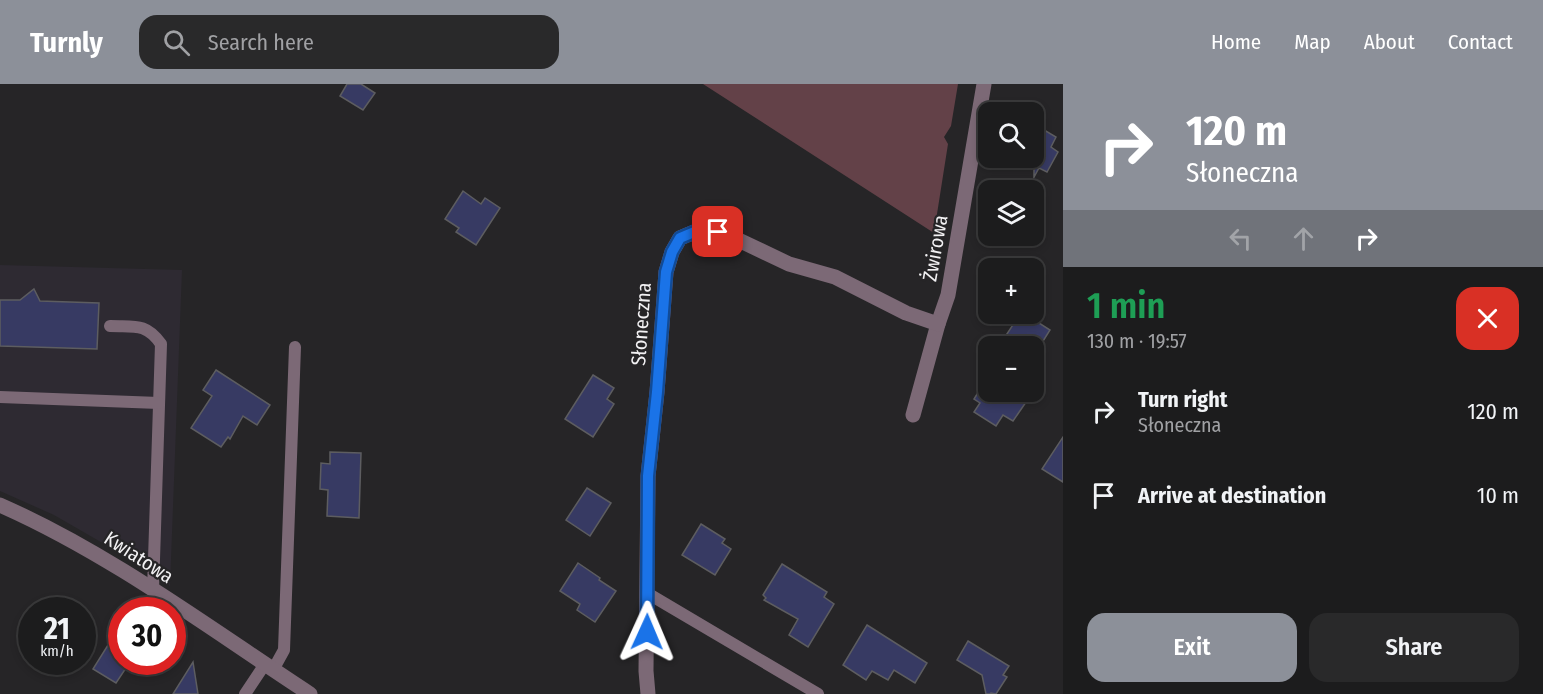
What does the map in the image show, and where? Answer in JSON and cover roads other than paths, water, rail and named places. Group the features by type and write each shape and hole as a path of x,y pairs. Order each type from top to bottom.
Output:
{"street":[{"name":"Żwirowa","path":"913,415 948,295 984,84"},
{"name":"Słoneczna","path":"648,694 646,671 648,476 666,272 672,252 680,238 699,230 728,235 789,264 835,278 906,313 938,324"},
{"name":"Kwiatowa","path":"0,505 103,558 310,694"}],"lane":[{"path":"110,326 143,328 153,333 160,344 153,590"},
{"path":"245,694 284,650 295,347"},
{"path":"0,397 159,403"},
{"path":"647,593 818,694"}]}
